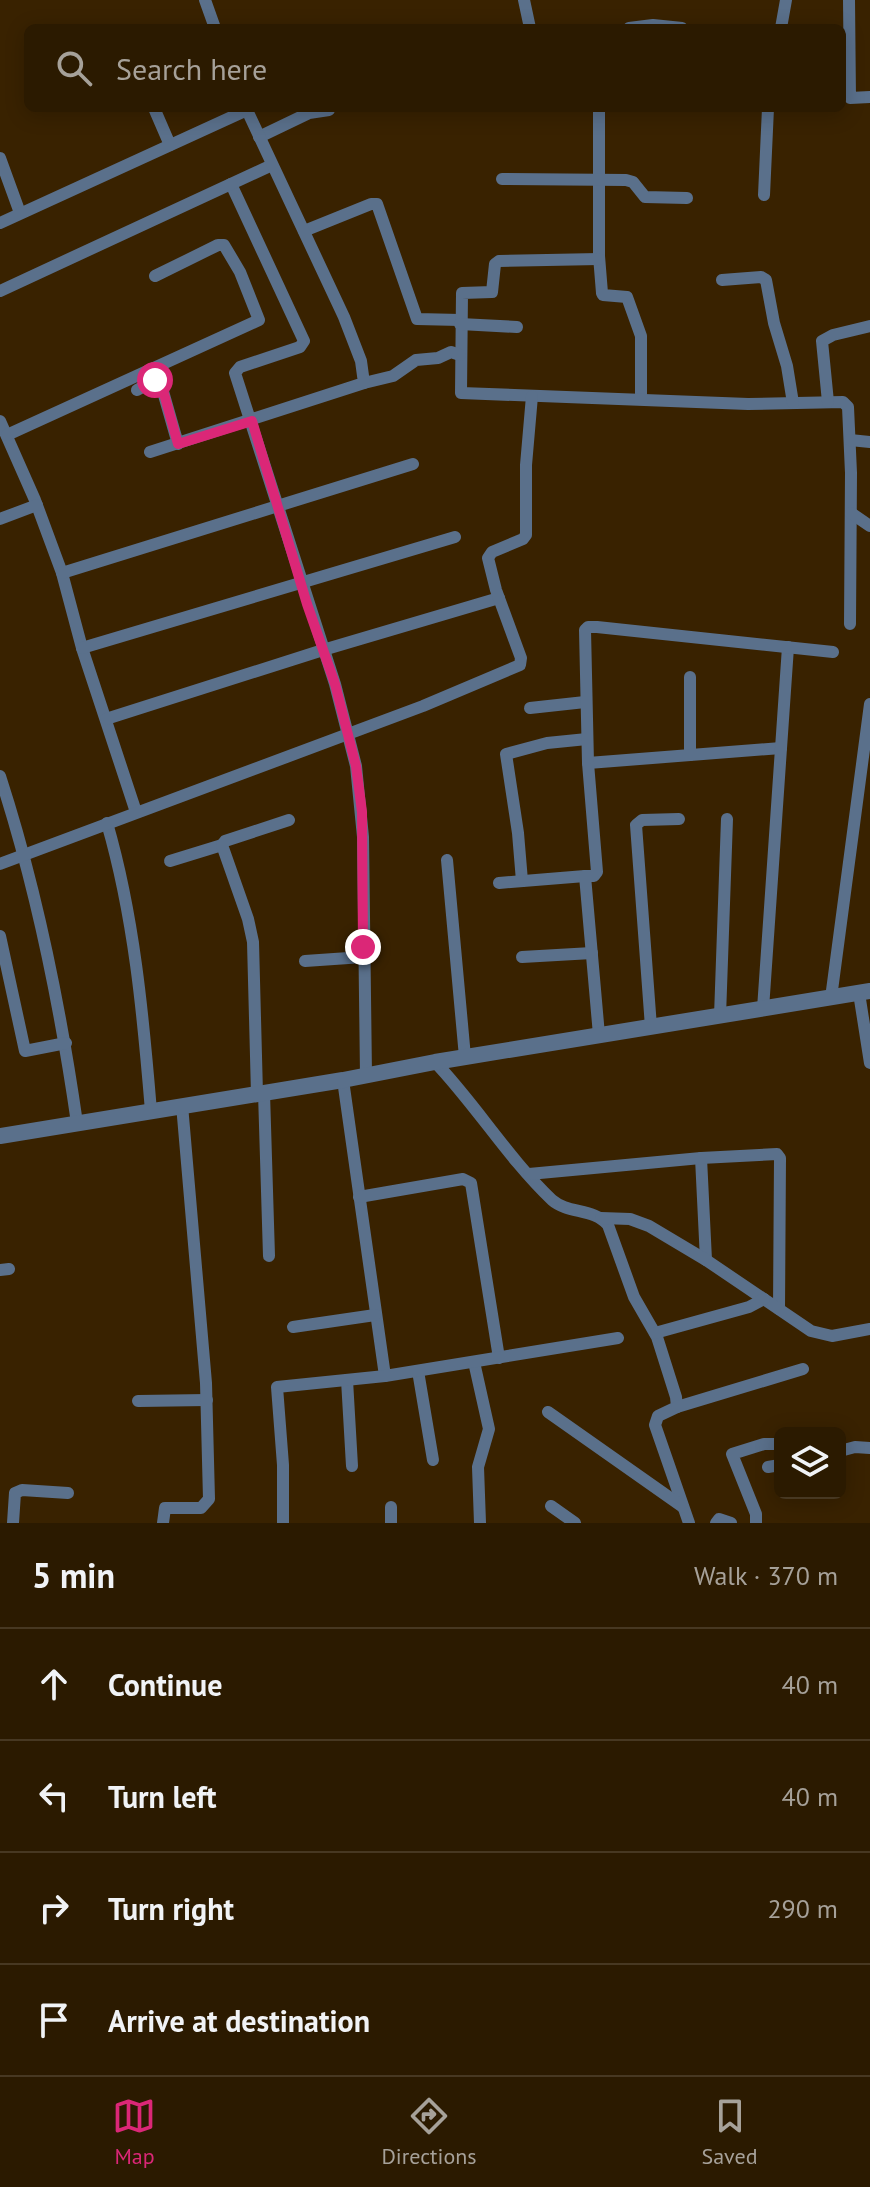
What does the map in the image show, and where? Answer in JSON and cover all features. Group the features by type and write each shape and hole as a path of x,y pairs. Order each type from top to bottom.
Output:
{"street":[{"path":"205,0 214,24"},
{"path":"524,0 529,24"},
{"path":"782,24 786,0"},
{"path":"849,0 846,38 850,98 870,97"},
{"path":"156,112 170,145"},
{"path":"0,223 240,112"},
{"path":"247,112 356,346 365,376 364,383"},
{"path":"259,137 316,112"},
{"path":"599,112 599,259 602,295 627,297 640,331 641,399"},
{"path":"764,195 768,112"},
{"path":"0,158 20,213"},
{"path":"0,291 272,165"},
{"path":"502,179 630,180 645,197 687,198"},
{"path":"231,184 304,341 300,347 237,369 236,377 348,733 362,812 366,1068"},
{"path":"304,231 377,204 417,319 517,327"},
{"path":"7,435 259,320 240,272 224,245 218,245 155,276"},
{"path":"599,259 499,261 495,264 492,292 460,295 461,393 843,402 848,407 850,440 850,624"},
{"path":"722,280 761,277 766,280 793,403"},
{"path":"828,402 822,341 833,335 870,326"},
{"path":"150,452 393,376 416,360 438,358 451,352 460,355"},
{"path":"137,390 155,380 160,381 178,444"},
{"path":"0,864 423,706 520,665 521,658 488,558 492,552 525,537 526,465 532,396"},
{"path":"0,421 37,505 62,573 82,648 136,812"},
{"path":"850,440 870,442"},
{"path":"62,573 413,464"},
{"path":"0,519 37,505"},
{"path":"851,513 870,526"},
{"path":"82,648 455,537"},
{"path":"106,719 499,598"},
{"path":"499,883 594,876 597,872 585,702 584,635 588,627 833,652"},
{"path":"764,1003 788,647"},
{"path":"690,677 690,755"},
{"path":"530,708 585,702"},
{"path":"832,992 870,704"},
{"path":"522,881 506,754 547,743 587,739"},
{"path":"588,763 781,748"},
{"path":"0,776 25,855 52,967 76,1117"},
{"path":"650,1020 636,825 642,820 679,819"},
{"path":"720,1011 727,819"},
{"path":"170,861 289,820"},
{"path":"107,823 119,866 140,997 150,1102"},
{"path":"222,845 253,942 258,1088 269,1256"},
{"path":"447,860 464,1050"},
{"path":"585,876 598,1029"},
{"path":"0,936 4,974 25,1051 66,1043"},
{"path":"522,957 592,953"},
{"path":"305,961 363,957"},
{"path":"0,1136 150,1102 182,1105 258,1088 343,1080 366,1068 435,1062 464,1050 832,992 864,992 870,1063"},
{"path":"435,1062 558,1205 601,1218 638,1221 706,1260 820,1335 845,1335 870,1329"},
{"path":"343,1080 385,1376"},
{"path":"163,1523 165,1508 201,1508 208,1503 207,1400 182,1105"},
{"path":"529,1174 701,1158 779,1156 779,1309"},
{"path":"701,1158 706,1260"},
{"path":"359,1197 463,1179 471,1183 499,1358"},
{"path":"601,1218 610,1229 634,1297 655,1333 667,1363 677,1407"},
{"path":"655,1333 749,1307 764,1299"},
{"path":"293,1327 375,1315"},
{"path":"283,1523 283,1465 276,1389 280,1386 385,1376 618,1338"},
{"path":"474,1362 489,1429 478,1467 480,1523"},
{"path":"689,1523 655,1425 658,1416 677,1407 803,1369"},
{"path":"418,1371 433,1460"},
{"path":"347,1380 352,1466"},
{"path":"138,1401 207,1400"},
{"path":"548,1412 683,1507"},
{"path":"756,1523 756,1514 732,1454 774,1444"},
{"path":"846,1449 870,1448"},
{"path":"13,1523 15,1493 22,1490 68,1493"},
{"path":"551,1506 575,1523"},
{"path":"391,1507 391,1523"},
{"path":"716,1523 719,1519 731,1523"}],"route":[{"path":"155,380 161,383 178,444 252,421 307,604 335,684 356,766 363,837 363,947"}]}
